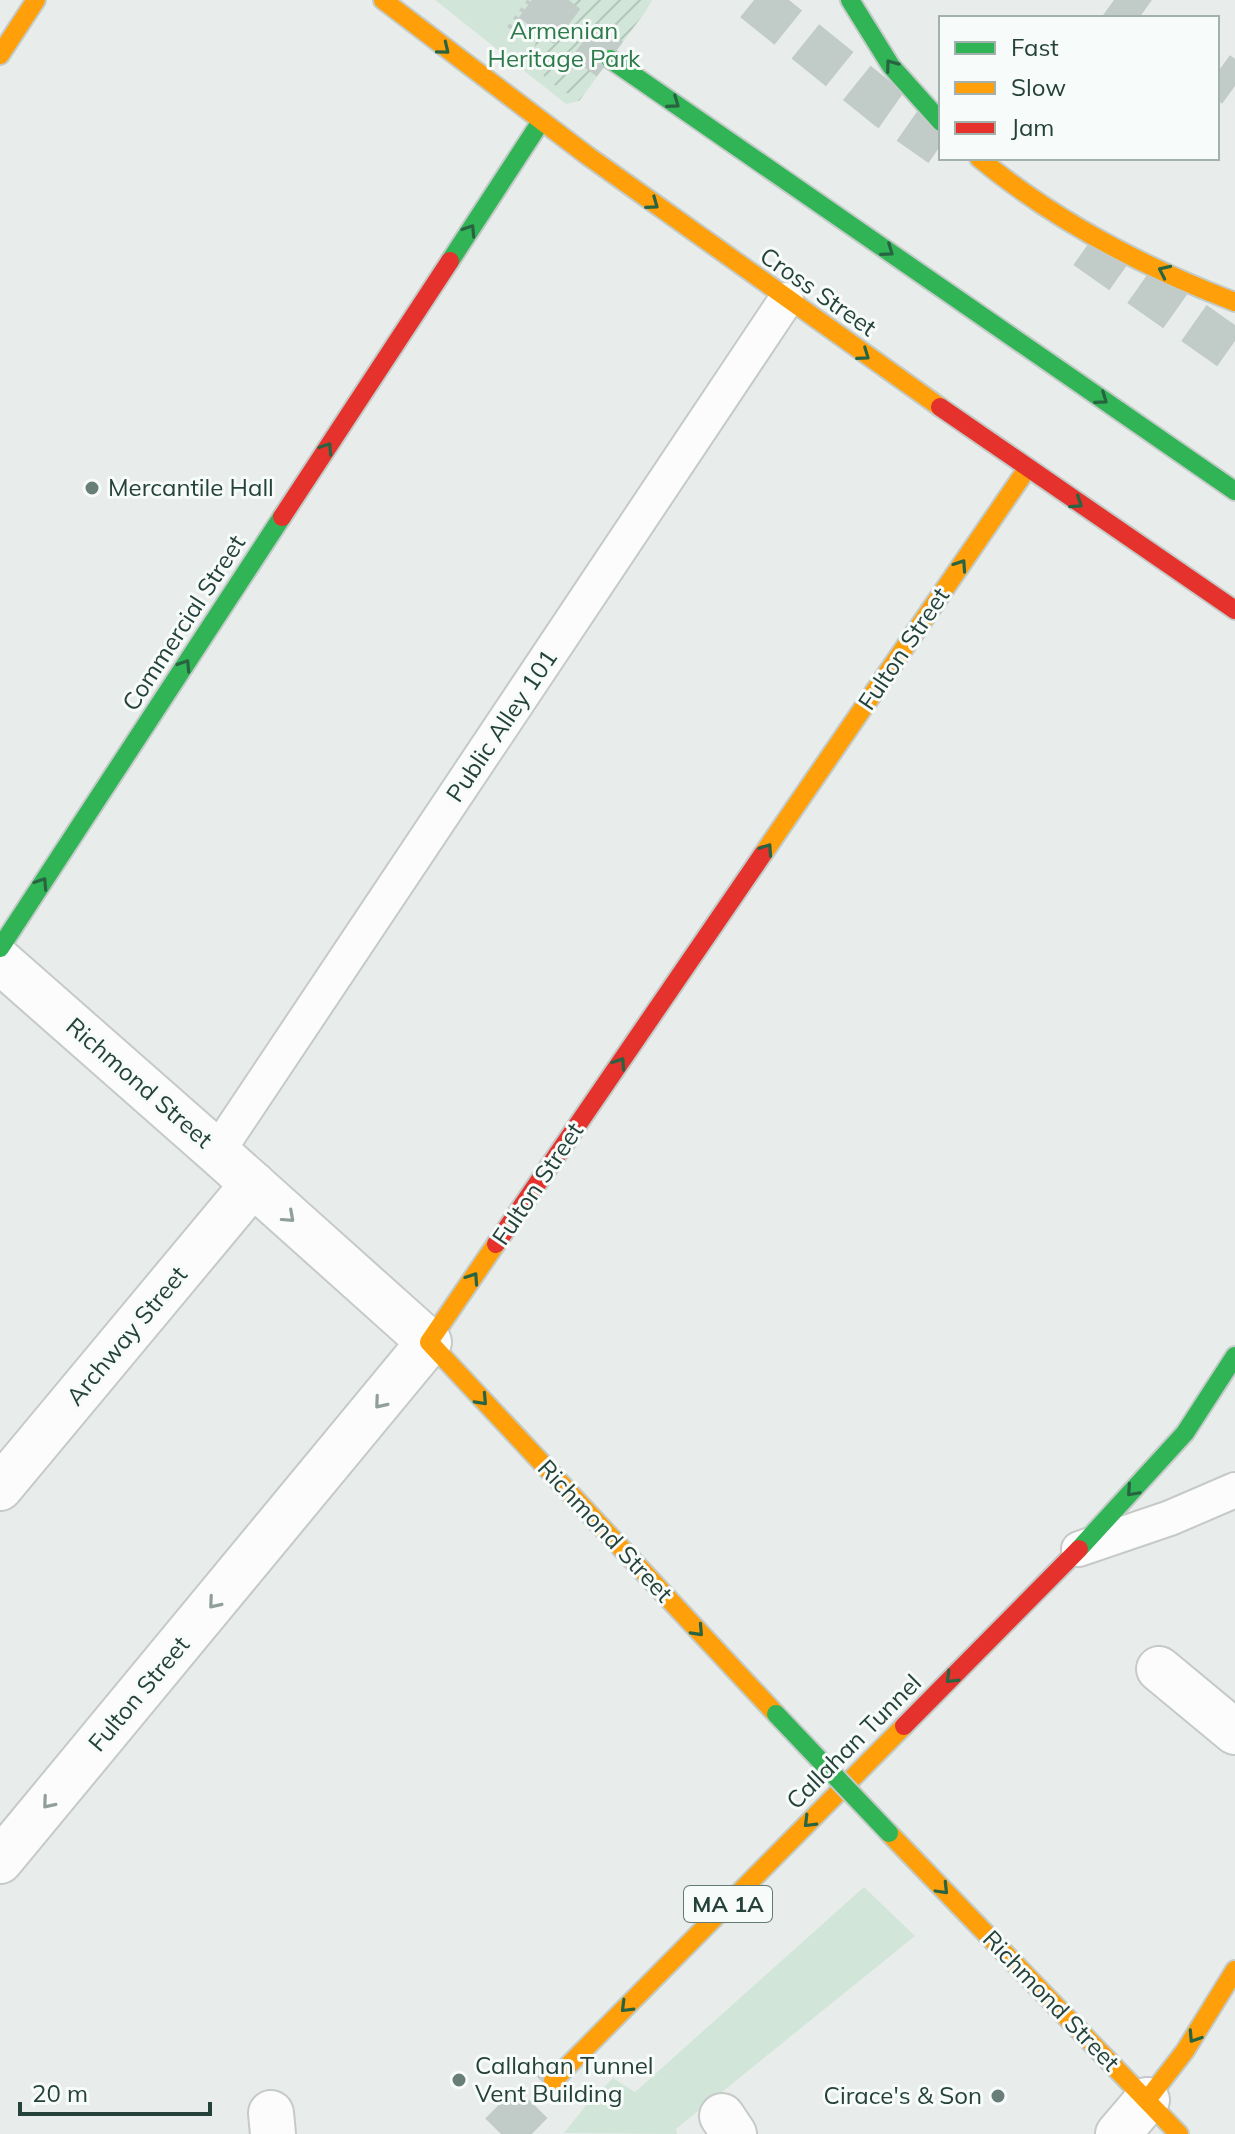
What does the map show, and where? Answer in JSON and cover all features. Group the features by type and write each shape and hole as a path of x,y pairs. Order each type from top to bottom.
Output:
{"main road":[{"path":"0,55 36,0"},
{"name":"Cross Street","path":"383,0 540,123 786,300 1235,610"},
{"path":"850,0 891,66 939,120"},
{"path":"610,59 1235,491"},
{"name":"Commercial Street","path":"0,948 540,123"},
{"path":"982,160 1030,198 1082,232 1235,302"},
{"name":"Fulton Street","path":"429,1342 1027,469"},
{"name":"Richmond Street","path":"429,1342 776,1714 1179,2134"},
{"path":"1185,1433 1235,1356"},
{"path":"1185,1433 1225,1402"},
{"name":"Callahan Tunnel","path":"553,2081 1079,1549 1185,1433"},
{"path":"1147,2100 1185,2051 1235,1970"}],"street":[{"name":"Richmond Street","path":"0,961 429,1342"},
{"name":"Archway Street","path":"0,1488 253,1184"},
{"name":"Fulton Street","path":"0,1861 429,1342"},
{"path":"1159,1669 1235,1732"},
{"path":"1118,2134 1147,2100"}],"lane":[{"name":"Public Alley 101","path":"217,1152 786,300"},
{"path":"1079,1549 1170,1518 1235,1490"}],"path":[{"path":"502,37 530,0"}],"green space":[{"name":"Armenian Heritage Park","path":"435,0 652,0 579,101 566,104"},
{"path":"559,0 652,0 579,101 543,75 534,56 538,36"},
{"path":"864,1887 915,1936 676,2129 677,2134 564,2133 613,2078 635,2092"}],"tunnel":[{"path":"532,0 610,59"},
{"path":"754,0 888,108 939,144"},
{"path":"1114,0 1136,16"},
{"path":"1219,74 1235,86"},
{"path":"1086,247 1235,352"},
{"path":"501,2134 553,2081"}],"traffic: fast":[{"path":"850,0 891,66 939,120"},
{"path":"610,59 1235,491"},
{"path":"450,261 540,123"},
{"path":"0,948 282,517"},
{"path":"1079,1549 1185,1433 1235,1356"},
{"path":"776,1714 889,1833"}],"traffic: slow":[{"path":"0,55 36,0"},
{"path":"383,0 588,156 940,407"},
{"path":"982,160 1038,202 1101,240 1167,274 1235,302"},
{"path":"763,854 1027,469"},
{"path":"496,1244 429,1342 776,1714"},
{"path":"553,2081 904,1726"},
{"path":"889,1833 1179,2134"},
{"path":"1147,2100 1185,2051 1235,1970"}],"traffic: jam":[{"path":"282,517 450,261"},
{"path":"940,407 1235,610"},
{"path":"496,1244 763,854"},
{"path":"904,1726 1079,1549"}],"place":[{"name":"Mercantile Hall","path":"92,488"},
{"name":"Callahan Tunnel Vent Building","path":"459,2080"},
{"name":"Cirace's & Son","path":"998,2096"}]}
